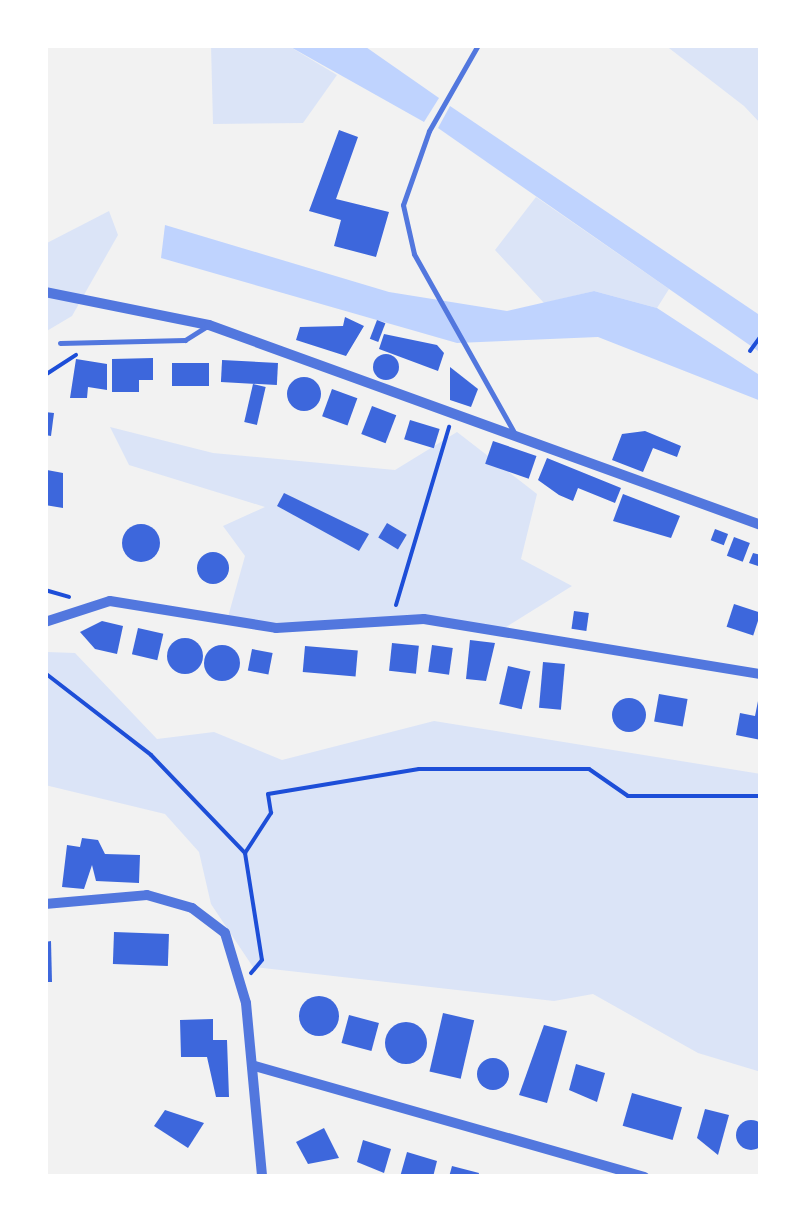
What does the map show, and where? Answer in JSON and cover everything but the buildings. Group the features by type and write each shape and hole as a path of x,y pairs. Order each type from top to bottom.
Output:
{"street":[{"path":"45,292 209,324 761,525"},
{"path":"45,622 87,602 276,628 392,619 761,674"},
{"path":"45,904 147,896 192,908 225,933 241,974 255,1066 262,1177"},
{"path":"255,1066 645,1177"}],"lane":[{"path":"478,45 429,130 403,204 414,254 515,434"},
{"path":"60,342 184,340 209,324"},
{"path":"45,632 58,613"}],"path":[{"path":"750,351 761,336"},
{"path":"45,374 84,342"},
{"path":"392,619 453,413"},
{"path":"45,590 87,602"},
{"path":"45,673 151,755 245,853 262,960 241,974"},
{"path":"245,853 272,813 268,794 418,769 588,768 628,796 761,796"}],"shaded area":[{"path":"211,45 287,45 337,75 303,123 213,124"},
{"path":"665,45 761,45 761,124 744,106"},
{"path":"536,197 669,289 657,308 594,291 544,303 495,250"},
{"path":"109,211 118,235 72,316 45,332 45,244"},
{"path":"110,427 213,453 395,470 457,432 537,494 521,559 572,586 498,632 424,619 226,624 245,556 223,526 265,507 129,465"},
{"path":"47,652 75,653 157,739 214,732 282,760 434,721 761,774 761,1072 698,1053 593,994 554,1001 253,967 211,904 199,852 165,814 45,785"}],"water":[{"path":"287,45 363,45 439,98 424,122"},
{"path":"450,106 761,316 761,353 438,128"},
{"path":"165,225 389,292 507,311 594,291 657,308 761,376 761,401 598,337 457,343 161,258"}]}
